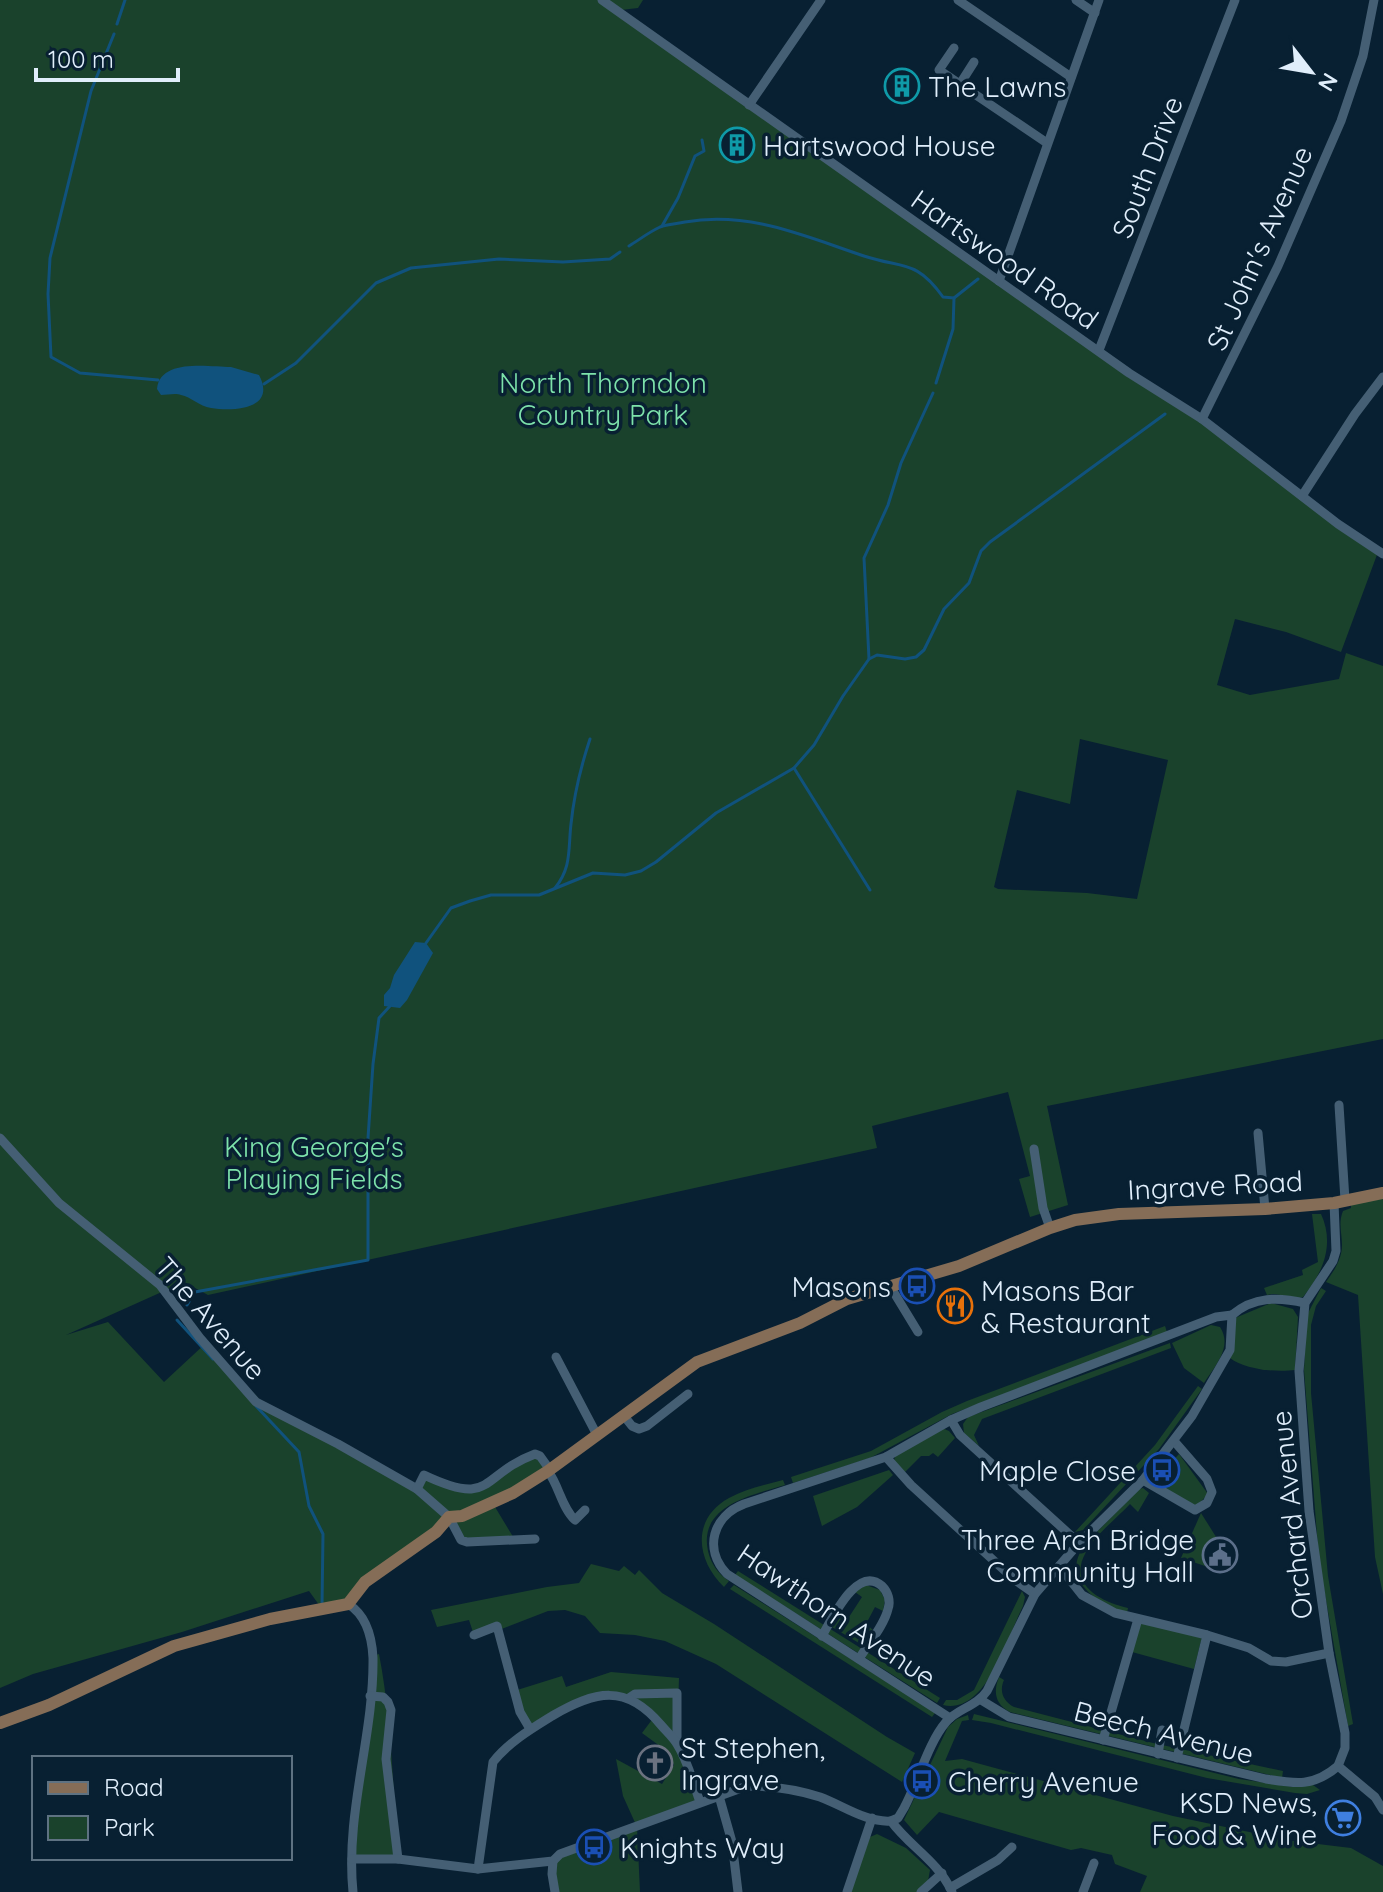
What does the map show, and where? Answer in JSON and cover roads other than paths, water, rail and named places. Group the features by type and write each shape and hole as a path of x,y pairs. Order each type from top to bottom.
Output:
{"main road":[{"name":"Ingrave Road","path":"449,1517 462,1516 513,1493 697,1362 800,1323 847,1299 959,1266 1050,1228 1075,1220 1119,1214 1265,1209 1378,1194"},
{"path":"0,1723 49,1705 174,1646 270,1619 348,1604 365,1582 436,1532 449,1517"}],"street":[{"name":"Hartswood Road","path":"602,0 1166,399 1202,419 1383,554"},
{"path":"749,105 821,0"},
{"path":"958,0 1071,77"},
{"path":"1076,0 1095,13"},
{"path":"999,281 1099,0"},
{"name":"South Drive","path":"1099,350 1235,0"},
{"name":"St John's Avenue","path":"1202,419 1278,266 1341,121 1363,56 1374,0"},
{"path":"954,48 939,70 1047,143"},
{"path":"960,84 974,62"},
{"path":"1302,496 1383,377"},
{"name":"Orchard Avenue","path":"1338,1766 1345,1748 1345,1733 1329,1653 1309,1511 1299,1371 1305,1303 1333,1261 1336,1251 1339,1105"},
{"path":"1258,1133 1265,1209"},
{"name":"The Avenue","path":"0,1138 59,1203 160,1285 200,1338 256,1402 417,1489 449,1517"},
{"path":"1034,1149 1043,1208 1050,1228"},
{"path":"890,1286 918,1332"},
{"path":"352,1859 398,1859 478,1869 553,1861 560,1854 747,1786 773,1786 820,1797 872,1818 891,1821 898,1818 940,1731 950,1718 981,1700 1035,1594 1079,1543 1143,1480 1192,1416 1230,1350 1232,1315 1243,1307 1269,1299 1284,1298 1305,1303"},
{"name":"Hawthorn Avenue","path":"950,1718 721,1568 713,1550 717,1526 726,1513 737,1506 886,1457 951,1420 1102,1359 1216,1317 1232,1315"},
{"path":"556,1357 597,1435"},
{"path":"624,1416 639,1429 688,1394"},
{"path":"951,1420 960,1435 1079,1543"},
{"path":"1143,1480 1195,1510 1207,1503 1212,1492 1209,1482 1174,1441"},
{"path":"417,1489 424,1475 464,1491 477,1490 535,1454 540,1456 556,1482 570,1515 575,1520 585,1510"},
{"path":"886,1457 911,1485 1015,1580 1035,1594"},
{"path":"449,1517 461,1540 467,1542 535,1539"},
{"path":"1059,1566 1082,1595 1108,1610 1249,1648 1271,1661 1286,1662 1329,1653"},
{"path":"822,1636 856,1584 869,1580 877,1583 888,1596 889,1607 859,1659"},
{"path":"348,1604 360,1614 368,1629 373,1656 352,1859 353,1892"},
{"path":"1103,1740 1138,1619"},
{"path":"474,1635 497,1626 520,1712 530,1729"},
{"path":"1177,1758 1207,1635"},
{"path":"629,1698 635,1694 677,1693 677,1742 700,1802"},
{"path":"478,1869 493,1762 530,1729 578,1702 617,1694 629,1698 654,1717 677,1742"},
{"path":"370,1696 383,1697 391,1710 386,1759 398,1859"},
{"name":"Beech Avenue","path":"981,1700 1009,1717 1239,1774 1292,1783 1321,1779 1338,1766"},
{"path":"1158,1754 1162,1730"},
{"path":"1338,1766 1375,1797 1383,1810"},
{"path":"719,1796 732,1842 738,1892"},
{"path":"847,1892 872,1818"},
{"path":"891,1821 942,1873 951,1890 1012,1847"},
{"path":"553,1861 555,1892"},
{"path":"1083,1892 1094,1863"},
{"path":"921,1892 942,1873"}],"water":[{"path":"231,367 259,375 263,386 258,401 241,408 211,408 179,394 161,395 157,389 160,379 176,368"},
{"path":"415,942 426,943 433,953 400,1008 384,1006 384,995"}],"waterway":[{"path":"117,24 125,0"},
{"path":"114,34 91,91 50,258 51,357 80,373 158,380"},
{"path":"662,226 678,198 695,156 704,151 702,140"},
{"path":"629,246 663,226 709,219 732,220 776,227 908,267 925,276 943,297 954,298 978,279"},
{"path":"264,384 296,363 376,283 411,268 499,259 563,262 610,259 620,252"},
{"path":"936,383 953,329 954,298"},
{"path":"869,659 864,558 888,505 901,463 933,393"},
{"path":"426,943 451,908 470,901 491,895 539,895 593,873 625,875 641,871 716,813 794,768 814,745 869,659 877,655 905,659 916,657 924,650 944,609 969,583 981,551 990,542 1165,414"},
{"path":"555,888 567,865 576,791 590,739"},
{"path":"794,768 870,890"},
{"path":"187,1305 195,1292 368,1260 368,1138 373,1064 379,1018 390,1006"},
{"path":"177,1320 213,1359"},
{"path":"256,1406 299,1452 309,1506 323,1534 322,1605"}],"place":[{"name":"The Lawns","path":"902,86"},
{"name":"Hartswood House","path":"737,145"},
{"name":"Masons","path":"917,1286"},
{"name":"Masons Bar & Restaurant","path":"955,1306"},
{"name":"Maple Close","path":"1162,1470"},
{"name":"Three Arch Bridge Community Hall","path":"1220,1555"},
{"name":"St Stephen, Ingrave","path":"655,1763"},
{"name":"Cherry Avenue","path":"922,1781"},
{"name":"KSD News, Food & Wine","path":"1343,1818"},
{"name":"Knights Way","path":"594,1847"}],"park label":[{"name":"North Thorndon Country Park","path":"603,398"},
{"name":"King George's Playing Fields","path":"314,1162"}]}
